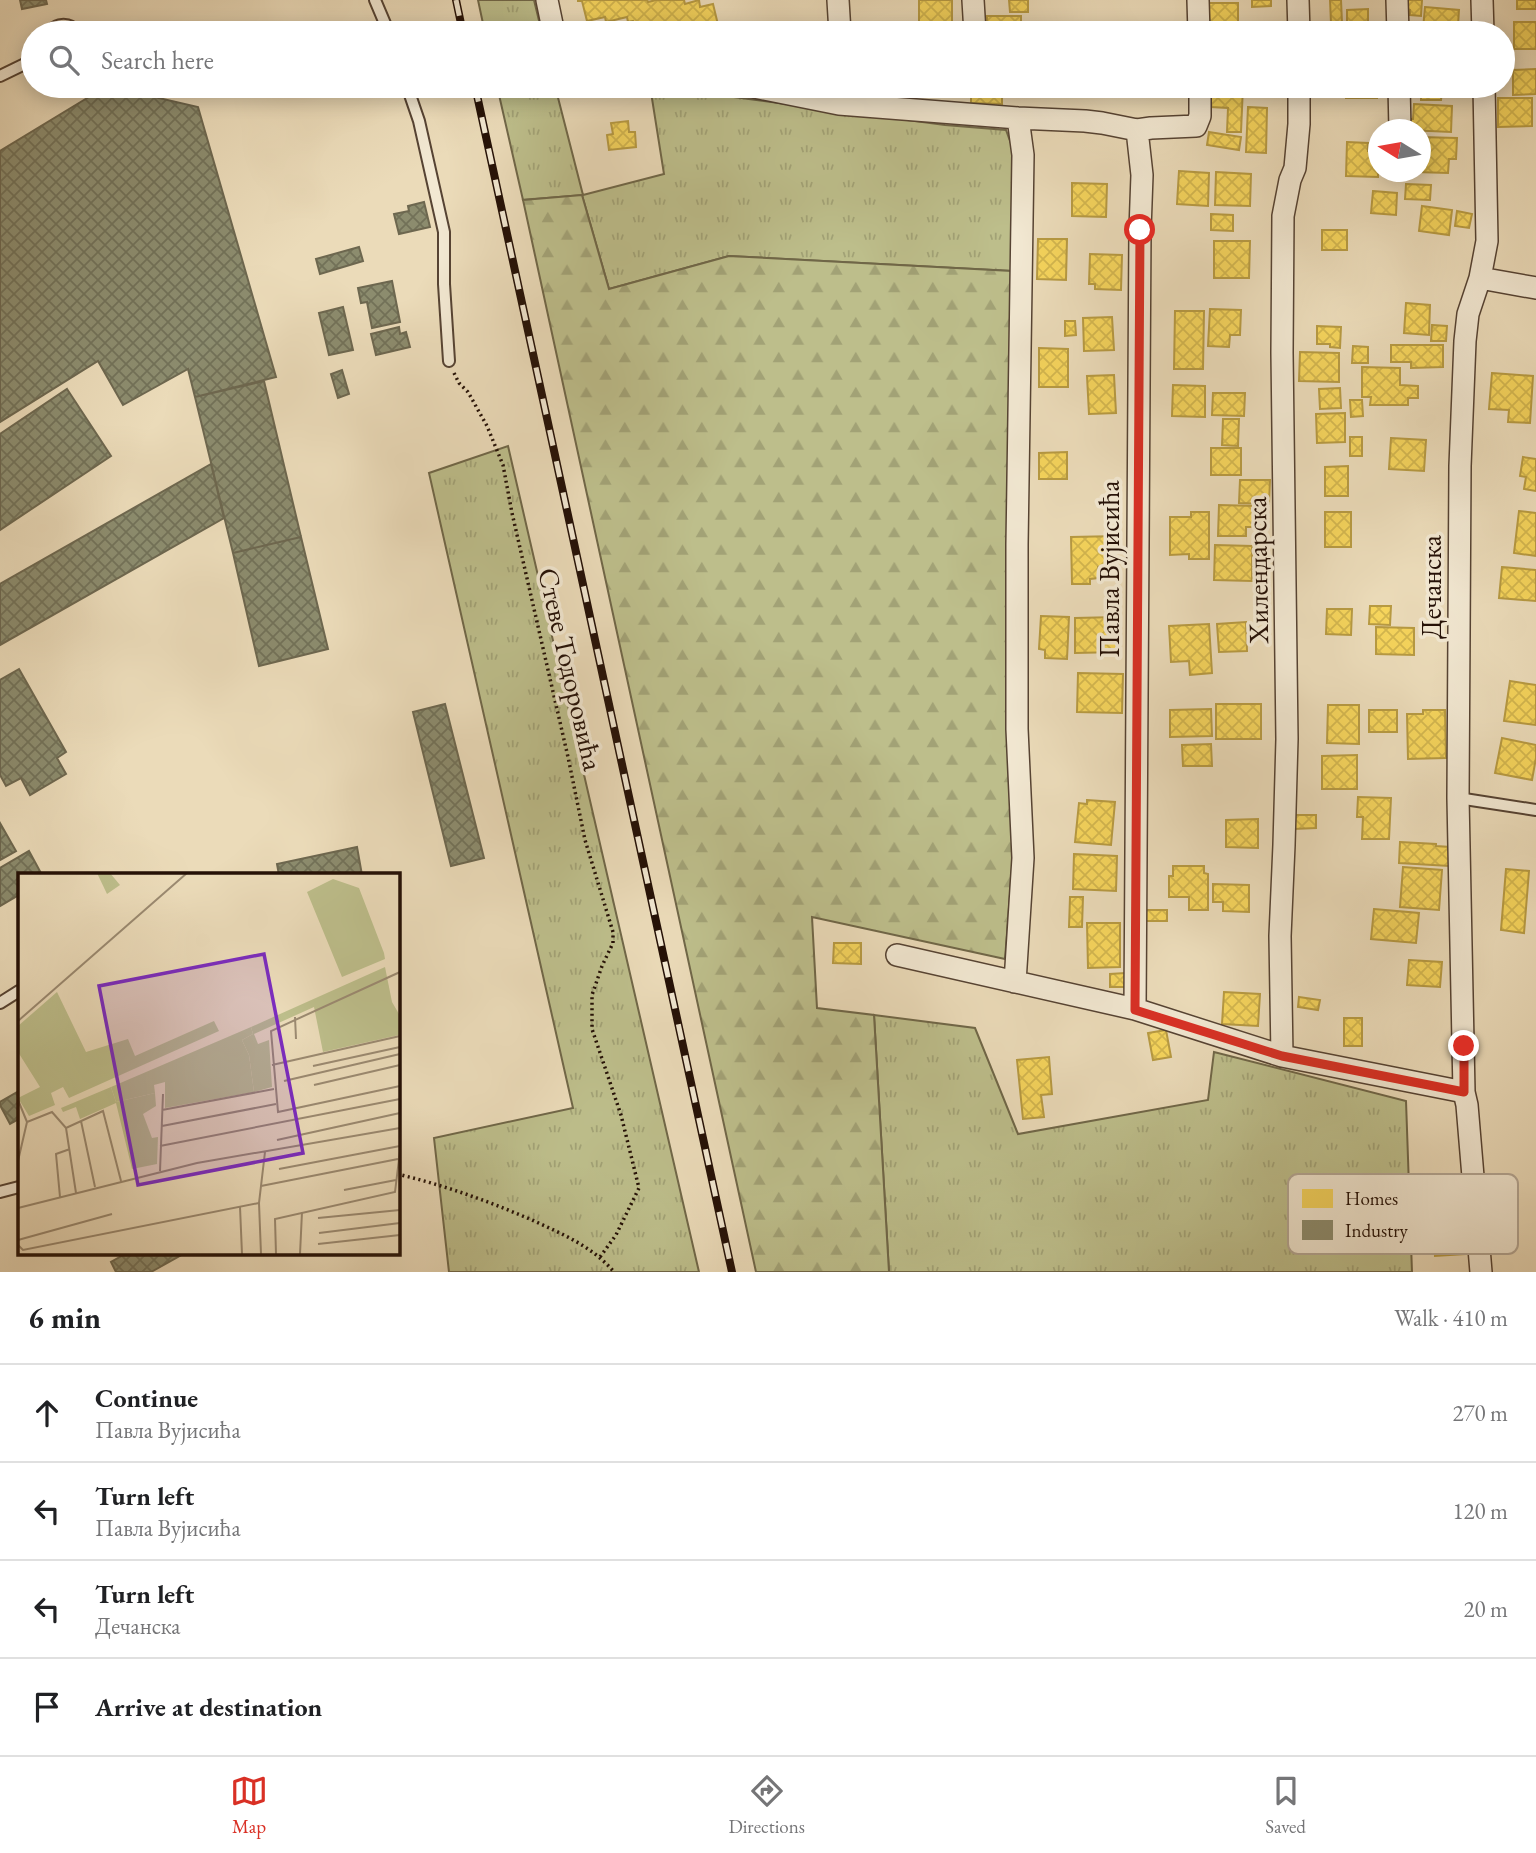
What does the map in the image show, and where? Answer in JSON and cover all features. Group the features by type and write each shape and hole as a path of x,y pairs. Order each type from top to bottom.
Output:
{"street":[{"path":"548,0 552,21"},
{"path":"838,0 839,21"},
{"path":"973,0 974,21"},
{"path":"1198,0 1199,21"},
{"path":"1298,0 1298,21"},
{"path":"1397,0 1398,21"},
{"path":"1482,0 1483,21"},
{"path":"863,98 1018,118 1094,122 1137,130 1196,126 1200,116 1200,98"},
{"name":"Хилендарска","path":"1282,1056 1280,936 1287,739 1283,216 1295,168 1299,98"},
{"path":"1399,98 1400,119"},
{"name":"Дечанска","path":"1473,1174 1464,1092 1458,799 1461,429 1468,314 1480,278 1487,241 1484,98"},
{"path":"1015,982 1023,858 1017,729 1023,155 1018,118"},
{"name":"Павла Вујисића","path":"1135,1010 1140,230 1143,175 1137,130"},
{"path":"1480,278 1536,288"},
{"path":"897,956 1135,1010 1282,1056 1464,1092"},
{"name":"Дечанска","path":"1479,1254 1481,1272"}],"lane":[{"path":"375,0 384,21"},
{"path":"0,76 21,66"},
{"path":"411,98 419,121 444,232 449,361"},
{"path":"1458,799 1536,810"},
{"path":"0,1003 18,992"},
{"path":"0,1192 18,1187"}],"path":[{"name":"Стеве Тодоровића","path":"449,361 459,383 468,391 503,465 585,840 613,932 613,943 592,995 592,1029 621,1115 639,1188 616,1235 600,1257"},
{"path":"399,1174 437,1183 498,1205 570,1237 600,1257 614,1272"}],"green space":[{"path":"478,0 534,0 539,21 482,21"},
{"path":"500,98 558,98 583,195 664,174 652,98 741,98 945,125 1006,130 1014,152 1012,271 729,256 609,289 582,195 523,200"},
{"path":"582,195 609,289 729,256 1012,271 1013,855 1005,959 812,917 817,1008 874,1015 889,1272 756,1272 523,200"},
{"path":"508,446 699,1272 449,1272 434,1138 573,1108 429,473"},
{"path":"874,1015 975,1028 1018,1134 1208,1100 1214,1052 1406,1101 1409,1174 1288,1174 1288,1254 1411,1254 1412,1272 889,1272"}],"building: Homes":[{"path":"684,0 685,4 699,0 700,7 713,4 717,21 628,21 627,17 606,21 605,17 587,21 582,1 578,1"},
{"path":"919,0 952,0 952,21 919,21"},
{"path":"1009,0 1028,0 1028,12 1010,12"},
{"path":"1252,0 1271,0 1271,6 1252,7"},
{"path":"1330,0 1341,0 1342,21 1331,21"},
{"path":"1405,0 1422,0 1421,16 1410,15 1410,10 1404,10"},
{"path":"1517,0 1536,0 1536,9 1517,9"},
{"path":"1208,3 1238,3 1238,21 1208,21"},
{"path":"1425,7 1459,10 1458,21 1424,21"},
{"path":"1368,9 1368,21 1347,21 1347,10"},
{"path":"987,16 1021,16 1021,21 987,21"},
{"path":"1515,22 1536,22 1536,49 1515,49"},
{"path":"1536,69 1536,94 1515,95 1515,70"},
{"path":"971,98 1002,98 1002,104 971,103"},
{"path":"1211,98 1242,98 1241,132 1227,132 1228,108 1211,107"},
{"path":"1421,98 1441,98 1441,100"},
{"path":"1498,98 1532,98 1532,126 1498,127"},
{"path":"1414,104 1452,106 1451,132 1431,131 1431,119 1413,119"},
{"path":"1248,107 1267,108 1266,153 1246,152"},
{"path":"628,121 629,132 635,132 636,147 609,150 607,135 613,134 611,123"},
{"path":"1209,132 1241,137 1239,150 1207,145"},
{"path":"1431,137 1457,138 1456,159 1449,159 1448,173 1431,172"},
{"path":"1347,142 1368,143 1368,177 1346,176"},
{"path":"1179,171 1209,173 1208,206 1177,204"},
{"path":"1216,172 1251,174 1250,206 1215,205"},
{"path":"1072,183 1107,184 1106,217 1072,216"},
{"path":"1406,184 1431,185 1430,200 1405,199"},
{"path":"1373,191 1397,193 1396,215 1371,213"},
{"path":"1422,206 1452,210 1449,235 1419,231"},
{"path":"1457,211 1472,214 1469,228 1455,226"},
{"path":"1211,214 1233,215 1233,231 1211,230"},
{"path":"1322,230 1347,230 1347,250 1322,250"},
{"path":"1038,239 1067,239 1066,280 1037,279"},
{"path":"1214,241 1250,241 1249,278 1214,278"},
{"path":"1090,254 1122,255 1121,290 1095,289 1095,284 1089,284"},
{"path":"1406,303 1430,305 1429,335 1404,333"},
{"path":"1210,309 1241,310 1240,335 1230,335 1229,347 1208,346"},
{"path":"1175,311 1204,311 1203,369 1174,369"},
{"path":"1112,317 1114,350 1084,351 1083,318"},
{"path":"1065,321 1075,321 1076,335 1065,336"},
{"path":"1432,325 1447,326 1446,341 1431,341"},
{"path":"1317,326 1341,327 1340,348 1330,347 1330,344 1317,344"},
{"path":"1391,345 1443,345 1443,367 1411,368 1411,362 1391,362"},
{"path":"1353,346 1368,347 1368,363 1352,363"},
{"path":"1039,348 1068,349 1068,387 1039,387"},
{"path":"1300,352 1339,353 1339,382 1299,381"},
{"path":"1362,367 1400,368 1400,385 1418,386 1418,398 1408,398 1408,405 1370,405 1371,397 1362,397"},
{"path":"1492,373 1533,376 1530,423 1508,422 1509,410 1489,409"},
{"path":"1114,375 1116,413 1089,414 1087,376"},
{"path":"1173,385 1205,386 1205,417 1172,416"},
{"path":"1340,388 1341,408 1320,409 1319,389"},
{"path":"1213,393 1245,393 1244,416 1212,415"},
{"path":"1350,400 1362,400 1363,416 1351,417"},
{"path":"1345,413 1345,442 1317,443 1316,414"},
{"path":"1223,419 1239,419 1238,446 1222,445"},
{"path":"1350,437 1362,437 1362,456 1350,456"},
{"path":"1391,438 1426,440 1424,471 1389,469"},
{"path":"1211,448 1241,448 1241,475 1211,475"},
{"path":"1067,452 1067,479 1039,479 1039,453"},
{"path":"1523,457 1536,459 1536,491 1524,489 1526,477 1520,476"},
{"path":"1348,466 1348,496 1325,496 1325,467"},
{"path":"1240,480 1270,480 1269,504 1239,503"},
{"path":"1219,505 1256,506 1256,527 1246,527 1246,536 1218,536"},
{"path":"1519,511 1536,513 1536,556 1514,553"},
{"path":"1191,512 1209,512 1209,559 1189,559 1189,554 1170,555 1170,517 1191,517"},
{"path":"1325,512 1351,512 1351,547 1325,547"},
{"path":"1118,536 1118,549 1113,550 1113,567 1098,567 1098,578 1090,579 1090,584 1072,584 1071,537"},
{"path":"1215,545 1252,546 1252,581 1214,580"},
{"path":"1502,567 1536,570 1536,601 1499,598"},
{"path":"1370,606 1391,606 1390,625 1369,624"},
{"path":"1327,609 1352,609 1351,635 1326,634"},
{"path":"1041,616 1069,617 1067,659 1045,658 1045,650 1039,649"},
{"path":"1117,617 1118,652 1075,653 1075,618"},
{"path":"1246,622 1247,651 1219,652 1217,624"},
{"path":"1209,624 1212,673 1190,675 1189,661 1171,662 1169,626"},
{"path":"1376,627 1414,628 1414,655 1376,654"},
{"path":"1078,673 1123,674 1122,713 1077,712"},
{"path":"1510,681 1536,685 1536,725 1504,721"},
{"path":"1216,704 1261,704 1261,739 1216,739"},
{"path":"1328,705 1359,705 1359,744 1327,743"},
{"path":"1211,709 1212,736 1170,737 1170,710"},
{"path":"1369,710 1397,710 1397,732 1369,732"},
{"path":"1423,710 1445,710 1446,758 1408,759 1407,714 1423,714"},
{"path":"1502,738 1536,745 1532,780 1495,773"},
{"path":"1211,744 1212,766 1183,766 1182,745"},
{"path":"1357,755 1357,789 1322,789 1322,756"},
{"path":"1358,797 1391,798 1389,839 1362,839 1363,817 1357,817"},
{"path":"1087,800 1115,802 1111,845 1075,842 1079,803 1087,804"},
{"path":"1293,815 1316,815 1316,828 1294,829"},
{"path":"1258,819 1258,848 1226,847 1226,820"},
{"path":"1400,842 1450,847 1449,866 1399,863"},
{"path":"1074,854 1117,856 1116,891 1073,889"},
{"path":"1173,866 1204,866 1204,873 1208,874 1208,910 1189,910 1189,897 1169,897 1169,876 1173,876"},
{"path":"1403,867 1442,870 1439,910 1400,907"},
{"path":"1506,869 1529,871 1524,933 1501,930"},
{"path":"1213,884 1249,885 1249,912 1223,911 1223,902 1213,902"},
{"path":"1070,897 1083,897 1082,927 1069,927"},
{"path":"1374,909 1419,913 1416,943 1371,939"},
{"path":"1144,910 1167,910 1167,921 1144,921"},
{"path":"1087,923 1120,923 1120,967 1088,968"},
{"path":"834,943 861,943 861,964 833,963"},
{"path":"1409,960 1442,962 1440,987 1407,985"},
{"path":"1125,973 1125,987 1110,987 1110,974"},
{"path":"1224,992 1260,994 1258,1026 1222,1024"},
{"path":"1299,997 1320,1000 1318,1010 1298,1007"},
{"path":"1344,1018 1362,1018 1362,1046 1344,1046"},
{"path":"1166,1030 1171,1057 1153,1060 1148,1033"},
{"path":"1049,1057 1052,1094 1041,1095 1044,1117 1023,1119 1017,1060"}],"building: Industry":[{"path":"20,0 46,0 47,4 22,9"},
{"path":"87,98 159,98 198,107 276,377 195,397 188,369 123,405 98,361 0,422 0,151"},
{"path":"424,202 430,227 399,234 394,214 409,211 408,206"},
{"path":"359,247 363,261 320,274 316,259"},
{"path":"392,281 400,322 372,328 367,302 361,303 358,288"},
{"path":"343,307 353,350 329,355 319,313"},
{"path":"399,327 400,334 406,332 410,347 376,355 371,334"},
{"path":"342,370 349,394 338,398 331,374"},
{"path":"264,381 301,537 233,553 195,397"},
{"path":"67,389 111,456 0,530 0,434"},
{"path":"211,464 224,518 0,645 0,584"},
{"path":"301,537 328,649 259,666 233,553"},
{"path":"19,669 66,752 57,758 66,774 30,795 21,778 6,786 0,775 0,680"},
{"path":"445,704 484,858 451,866 413,712"},
{"path":"0,823 16,851 0,860"},
{"path":"357,847 362,873 279,873 277,864"},
{"path":"29,851 41,873 18,873 18,896 0,906 0,868"},
{"path":"18,1092 18,1120 10,1124 0,1102"},
{"path":"125,1254 183,1254 151,1272 116,1272 111,1262"}],"railway":[{"path":"456,0 460,21"},
{"path":"478,98 732,1272"}],"route":[{"path":"1140,230 1135,1010 1282,1056 1464,1092 1464,1046"}]}
